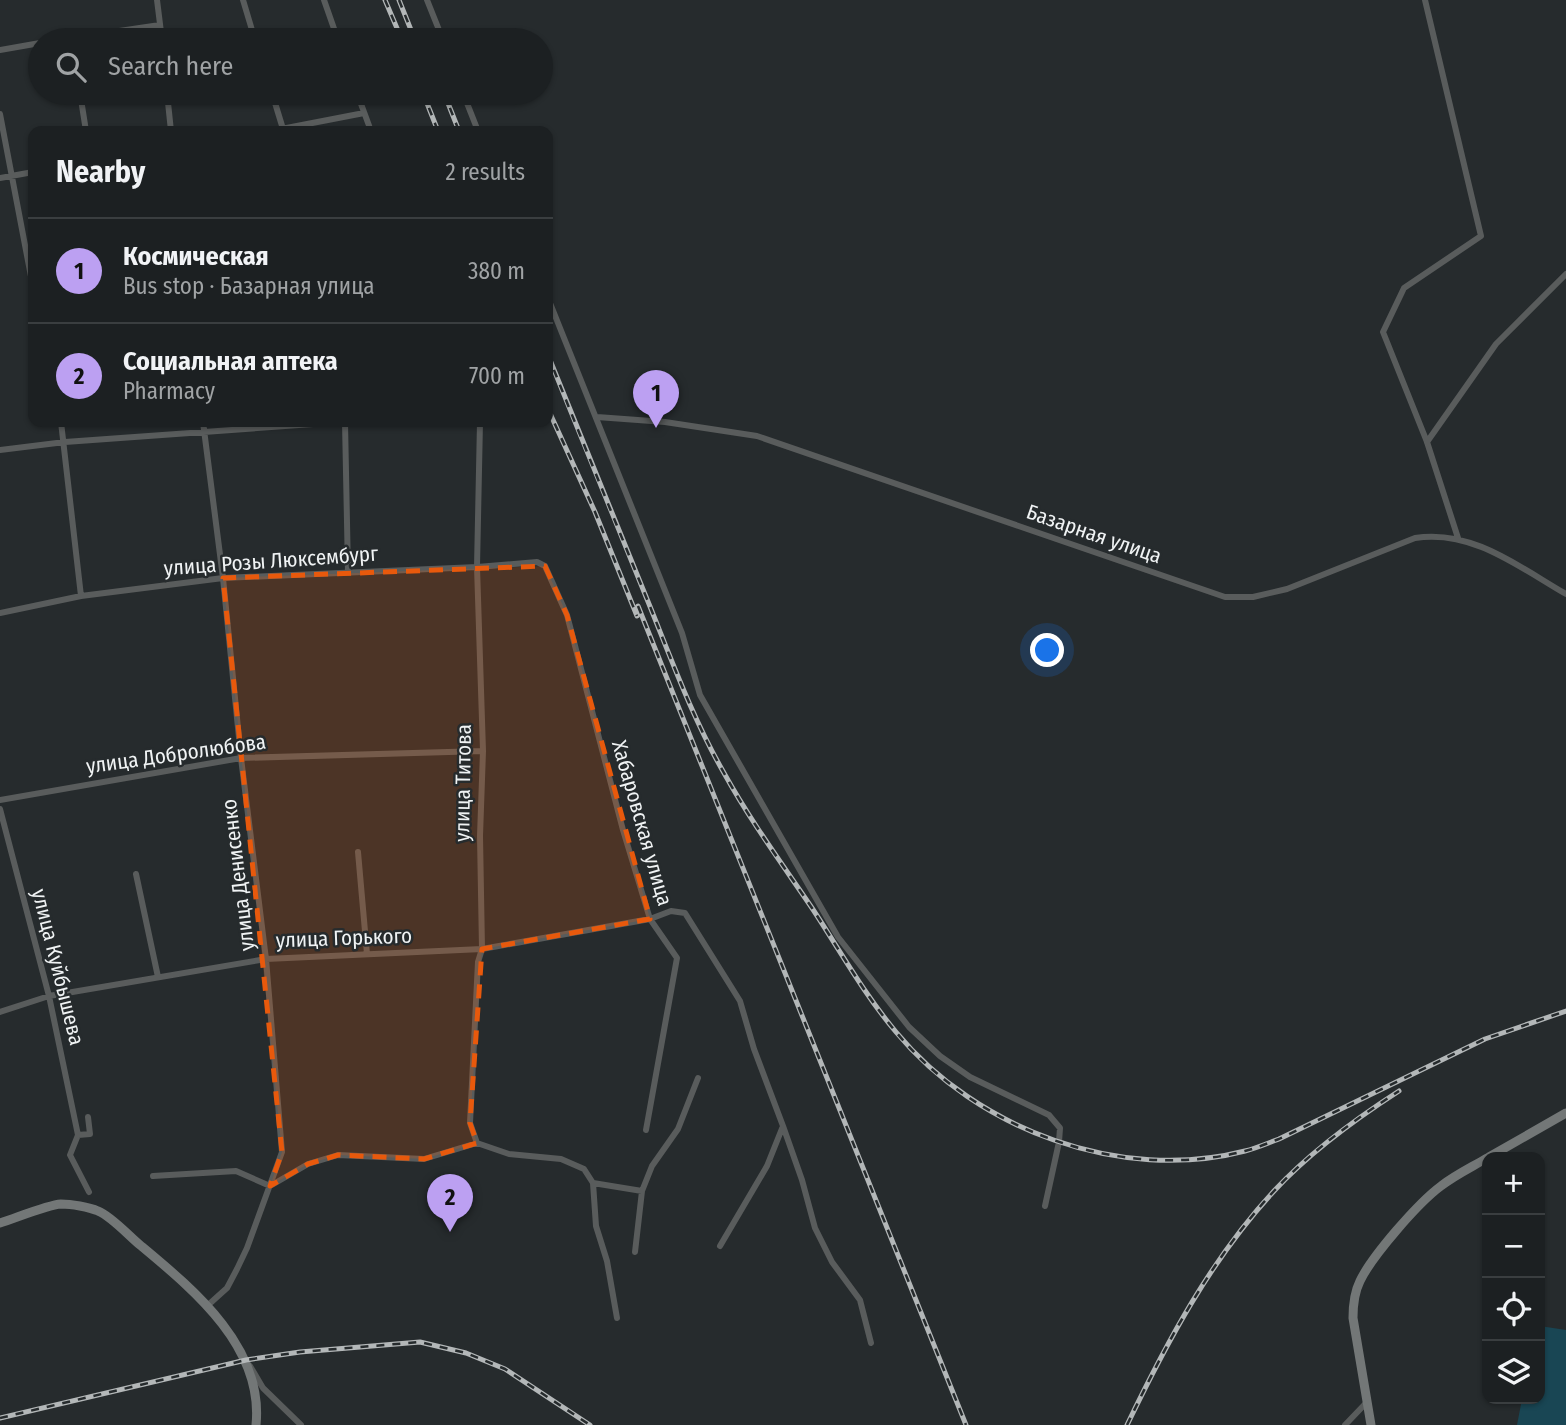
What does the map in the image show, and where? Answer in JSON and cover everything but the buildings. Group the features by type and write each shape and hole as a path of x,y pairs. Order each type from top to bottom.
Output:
{"street":[{"path":"157,0 160,28"},
{"path":"243,0 251,28"},
{"path":"324,0 334,28"},
{"path":"427,0 438,28"},
{"path":"1425,0 1482,236 1404,288 1383,332 1427,442 1458,538"},
{"path":"141,28 160,25"},
{"path":"0,50 28,45"},
{"path":"82,105 85,126"},
{"path":"169,105 171,126"},
{"path":"276,105 282,126"},
{"path":"361,105 369,126"},
{"path":"468,105 476,126"},
{"path":"312,126 364,113"},
{"path":"0,114 28,262"},
{"path":"0,178 28,173"},
{"path":"1427,442 1496,344 1566,274"},
{"path":"553,310 682,633 700,695 838,937 909,1027 940,1056 970,1077 1049,1115 1060,1128 1045,1206"},
{"name":"Базарная улица","path":"597,417 665,422 757,436 1225,597 1253,597 1287,589 1415,538 1432,535 1458,538 1487,548 1566,594"},
{"path":"62,427 81,596"},
{"name":"улица Денисенко","path":"204,427 265,959 282,1152 237,1269 227,1288 206,1306"},
{"path":"0,450 65,442 266,427"},
{"path":"343,427 348,572"},
{"name":"улица Титова","path":"477,1143 470,1123 478,962 482,949 480,836 483,751 478,567 480,427"},
{"name":"улица Розы Люксембург","path":"0,613 81,596 223,578 537,562 545,566"},
{"name":"Хабаровская улица","path":"545,566 567,615 623,830 650,919 677,958 646,1130"},
{"name":"улица Добролюбова","path":"0,800 241,758 483,751"},
{"name":"улица Куйбышева","path":"0,809 49,996 78,1135 70,1155 89,1192"},
{"path":"358,852 367,954"},
{"path":"136,874 159,977"},
{"name":"улица Горького","path":"0,1012 49,996 265,959 482,949 650,919 671,911 685,914 740,1001 754,1049 783,1126"},
{"path":"635,1252 642,1191 652,1166 678,1129 698,1078"},
{"path":"1498,1152 1566,1113"},
{"name":"улица Куйбышева","path":"78,1135 90,1134 88,1117"},
{"path":"720,1246 767,1166 783,1126"},
{"path":"783,1126 815,1228 832,1262 859,1300 872,1343"},
{"path":"153,1176 236,1171 270,1186 308,1164 338,1155 424,1159 477,1143 509,1154 561,1159 584,1168 593,1183 596,1226 607,1261 617,1318"},
{"path":"1371,1425 1353,1318 1353,1301 1359,1282 1379,1252 1439,1187 1482,1162"},
{"path":"593,1183 642,1191"},
{"path":"0,1223 61,1204 99,1211 164,1265 206,1306 232,1336 263,1388 301,1425"},
{"path":"246,1360 258,1404 256,1425"},
{"path":"1345,1425 1367,1402"}],"highlighted area":[{"path":"545,566 567,615 650,919 482,949 470,1123 477,1143 424,1159 338,1155 308,1164 270,1186 282,1152 223,578"}],"shaded area":[{"path":"1545,1327 1566,1330 1566,1425 1517,1425 1521,1404 1545,1404"}],"railway":[{"path":"385,0 397,28"},
{"path":"399,0 410,28"},
{"path":"428,105 436,126"},
{"path":"449,105 457,126"},
{"path":"553,367 684,690 724,773 755,825 884,1017 929,1067 967,1096 1009,1121 1054,1140 1101,1153 1150,1160 1198,1159 1245,1151 1279,1139 1485,1039 1566,1011"},
{"path":"553,420 595,512 637,616"},
{"path":"638,606 966,1425"},
{"path":"1127,1425 1192,1302 1251,1217 1274,1191 1318,1150 1399,1091"},
{"path":"0,1418 246,1360 300,1352 420,1342 466,1353 505,1369 590,1425"}],"place":[{"name":"Космическая","path":"656,428"},
{"name":"Социальная аптека","path":"450,1232"}]}
